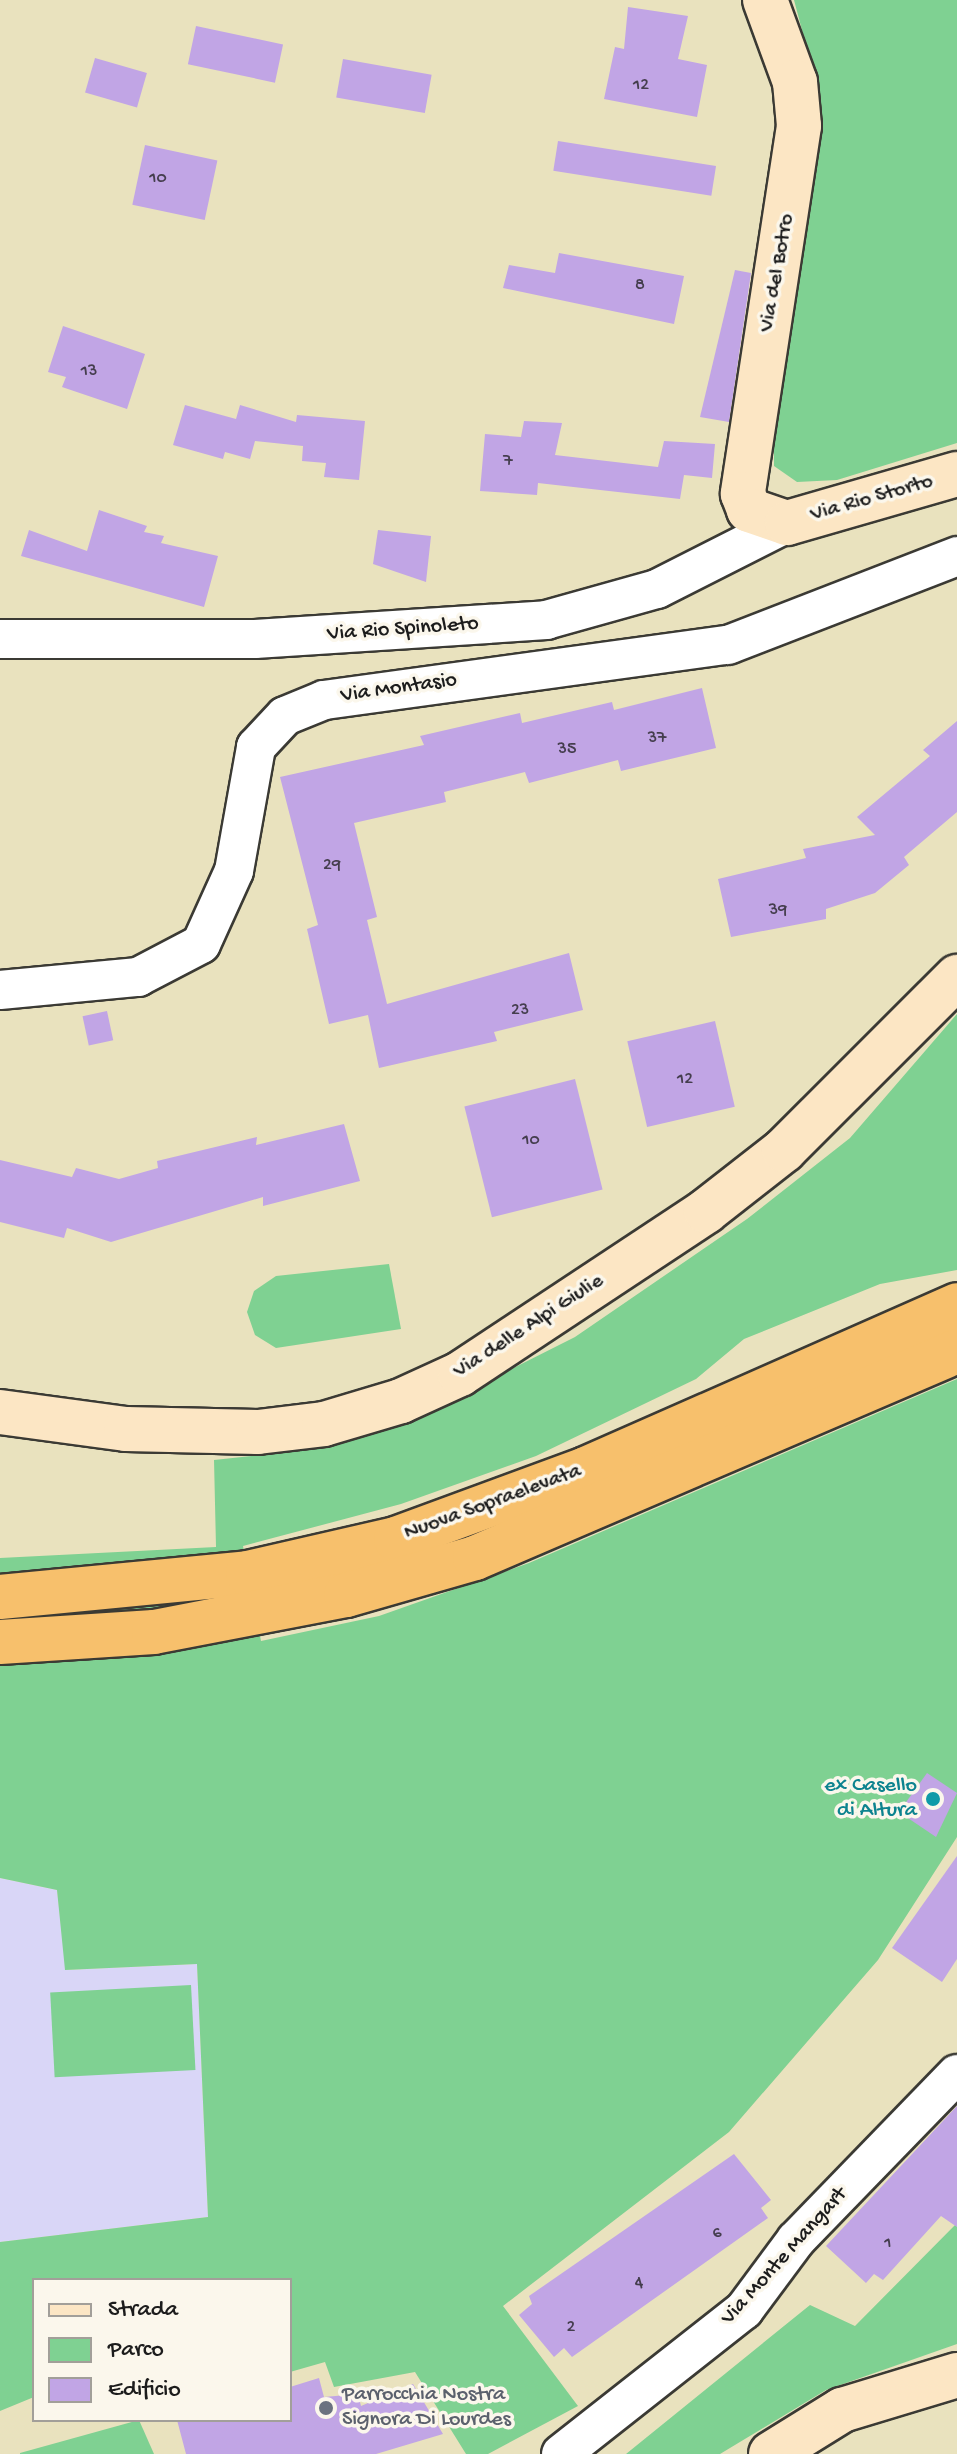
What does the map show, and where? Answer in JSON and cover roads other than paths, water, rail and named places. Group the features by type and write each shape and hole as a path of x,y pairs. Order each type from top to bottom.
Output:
{"highway":[{"name":"Nuova Sopraelevata","path":"0,1642 154,1632 252,1594 339,1555 523,1495 957,1305"},
{"name":"Nuova Sopraelevata","path":"0,1597 252,1594 475,1558 957,1351"}],"street":[{"name":"Via del Botro","path":"765,0 795,82 799,126 743,494 749,510 787,523"},
{"name":"Via Rio Storto","path":"787,523 957,474"},
{"name":"Via Rio Spinoleto","path":"0,639 255,639 546,620 657,589 787,523"},
{"name":"Via Montasio","path":"0,990 138,977 201,944 234,871 256,747 285,716 324,700 728,645 957,556"},
{"name":"Via delle Alpi Giulie","path":"0,1412 126,1429 258,1432 324,1424 401,1401 460,1374 706,1211 784,1150 957,977"},
{"name":"Via Monte Mangart","path":"561,2454 744,2310 796,2240 957,2074"},
{"path":"771,2454 842,2410 957,2375"}],"place":[{"name":"ex Casello di Altura","path":"933,1799"},
{"name":"Parrocchia Nostra Signora Di Lourdes","path":"326,2408"}]}
